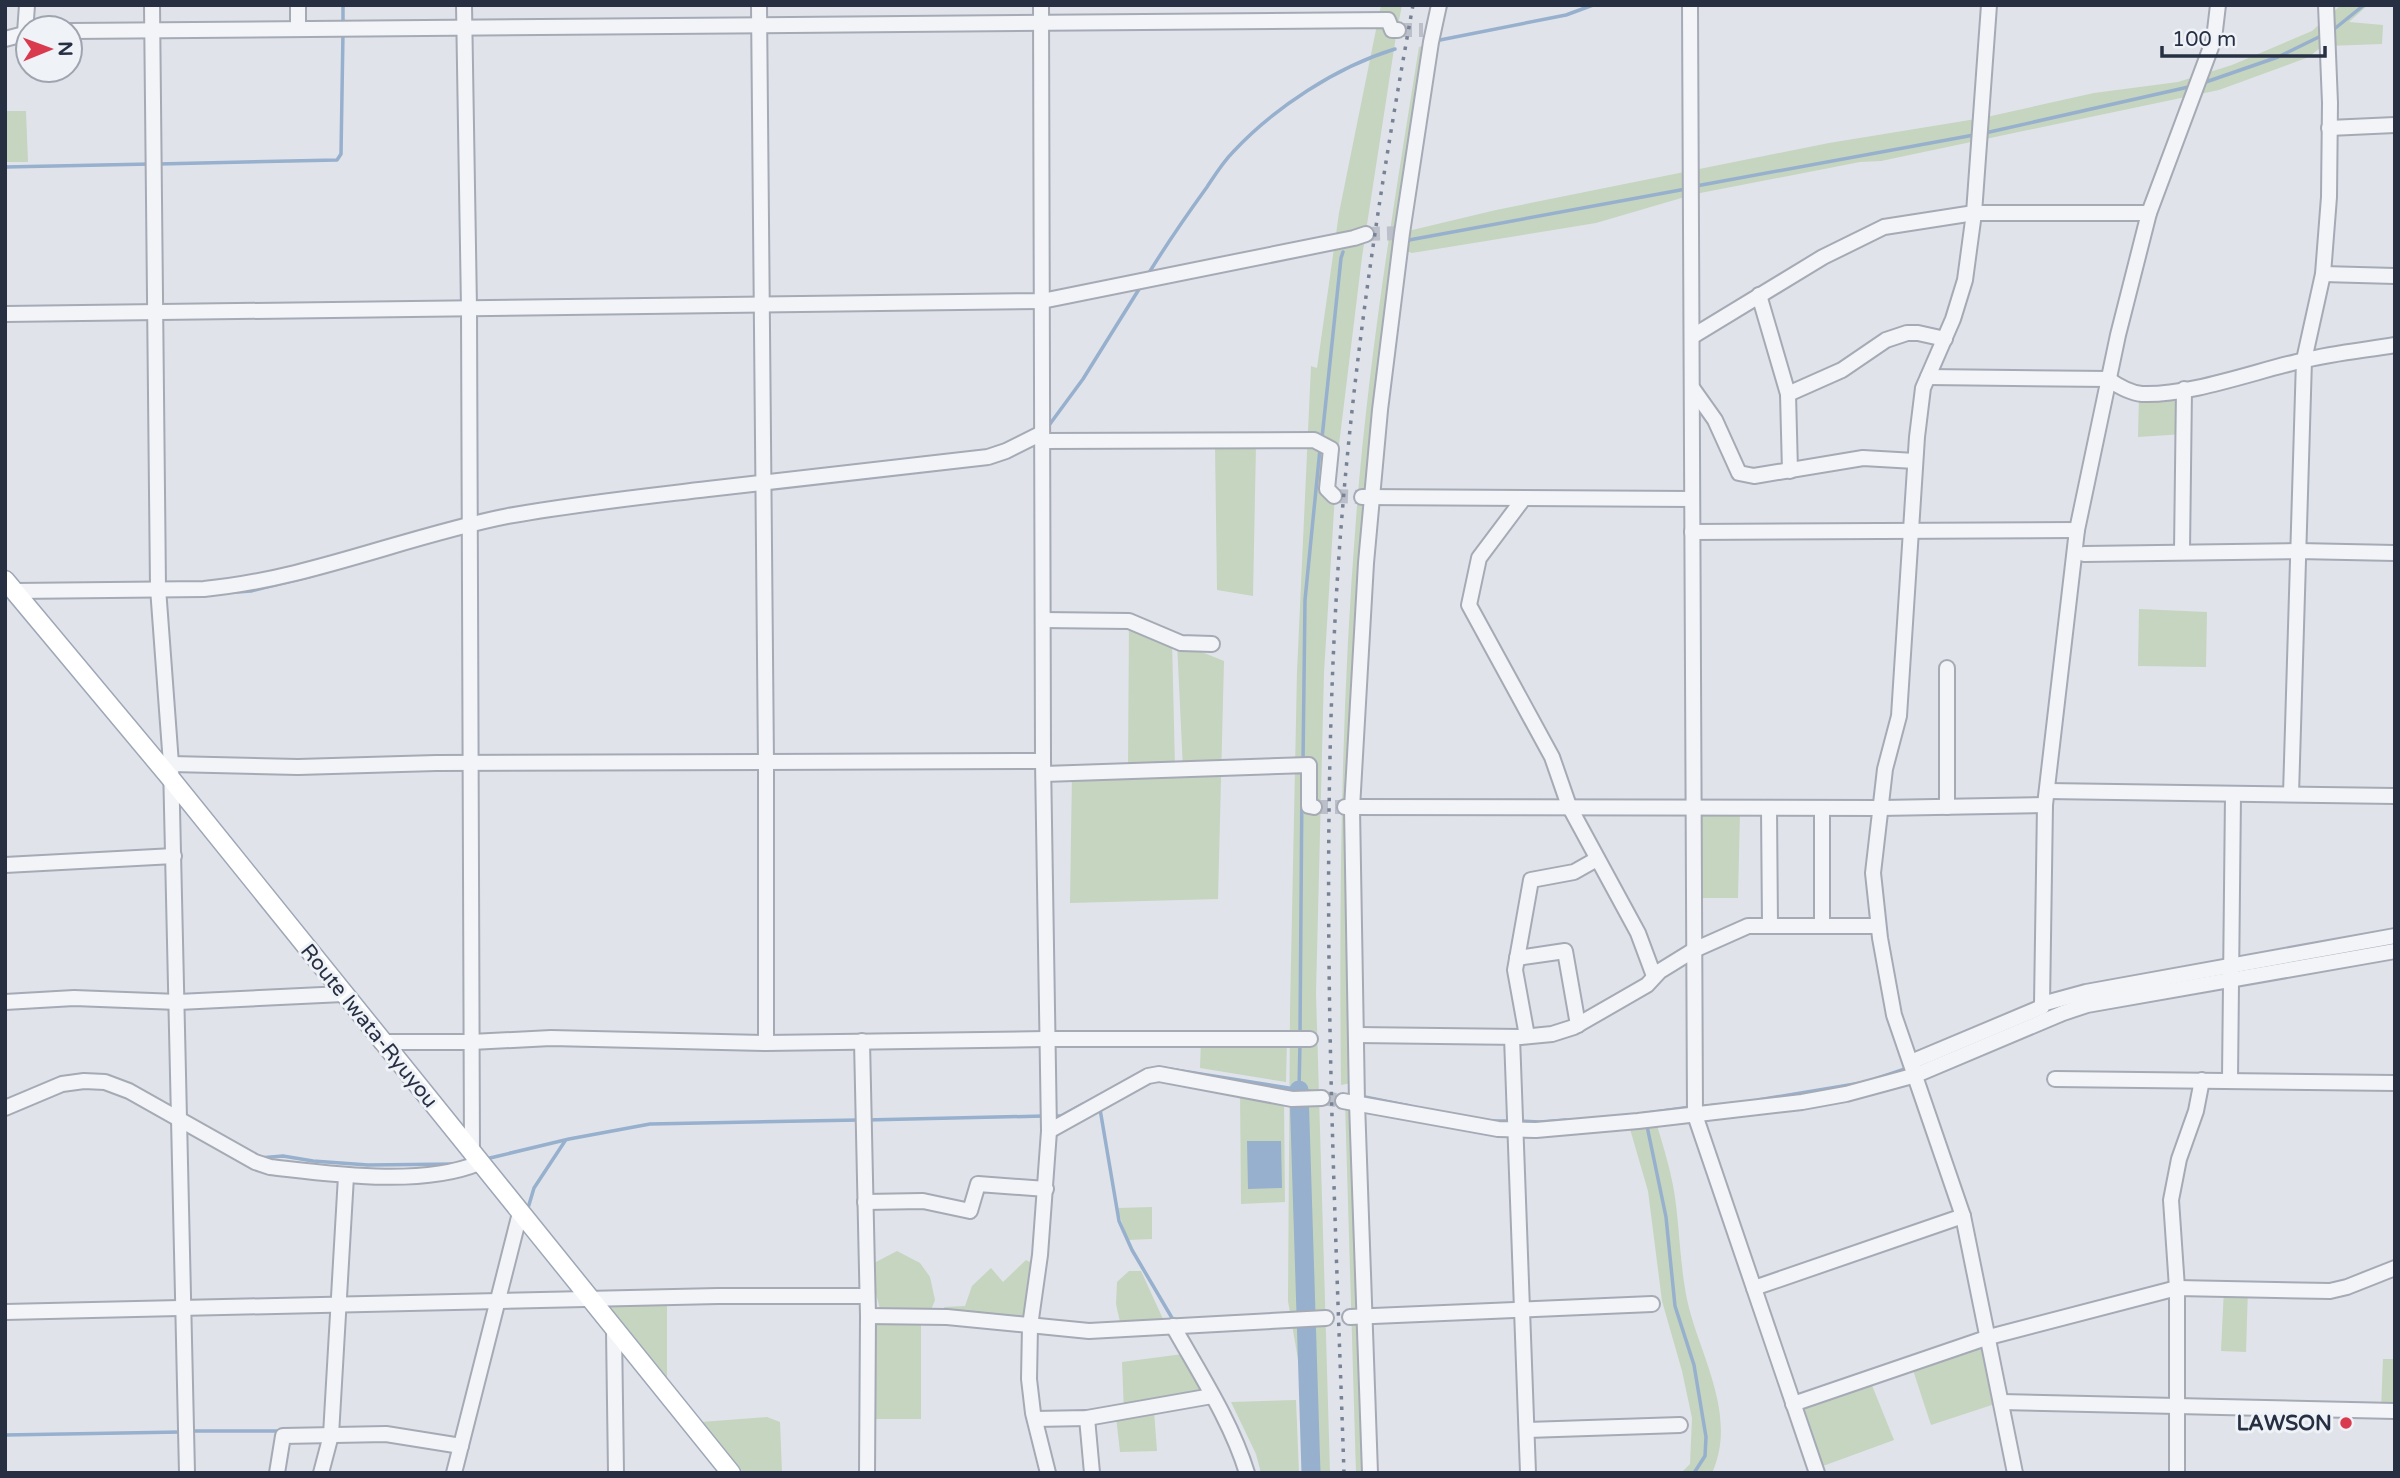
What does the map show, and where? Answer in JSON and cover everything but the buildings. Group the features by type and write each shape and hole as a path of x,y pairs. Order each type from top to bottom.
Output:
{"main road":[{"name":"Route Iwata-Ryuyou","path":"8,584 172,772 381,1042 731,1473"}],"street":[{"path":"152,5 158,588 172,772 187,1473"},
{"path":"298,5 298,29"},
{"path":"5,1108 62,1084 104,1082 129,1091 255,1162 270,1167 346,1175 415,1175 466,1169 476,1159 471,1042 469,308 464,5"},
{"path":"759,5 766,1043"},
{"path":"1041,5 1043,767 1049,1131 1040,1255 1030,1326 1029,1380 1048,1473"},
{"path":"1370,1473 1357,1317 1350,1102 1357,1035 1348,807 1366,563 1368,498 1429,30 1439,5"},
{"path":"1690,5 1695,1115 1817,1473"},
{"path":"1989,5 1975,213 1965,280 1945,339 1923,388 1915,461 1899,716 1885,769 1873,873 1878,926 1894,1015 1963,1216 2015,1473"},
{"path":"1914,1069 2042,1007 2046,798 2077,530 2108,379 2149,213 2214,39 2218,5"},
{"path":"2291,794 2304,360 2323,274 2329,197 2326,5"},
{"path":"84,31 1388,20 1392,30 1398,30"},
{"path":"2329,128 2395,125"},
{"path":"1693,335 1823,257 1884,227 1975,213 2149,213"},
{"path":"5,314 1042,301 1366,234"},
{"path":"2323,274 2395,276"},
{"path":"1759,295 1788,394 1790,471"},
{"path":"1788,394 1842,369 1886,340 1907,333 1945,339"},
{"path":"1928,377 2108,379 2139,394 2184,389 2304,360 2395,345"},
{"path":"1693,389 1715,420 1739,473 1754,476 1863,458 1915,461"},
{"path":"2182,551 2184,389"},
{"path":"8,584 204,589 265,581 470,524 593,502 988,457 1042,437 1314,440 1331,449 1327,489 1334,496"},
{"path":"1368,498 1692,499"},
{"path":"1524,498 1479,558 1469,605 1552,757 1569,806 1638,933 1654,976"},
{"path":"1692,532 2077,530"},
{"path":"2084,554 2298,551 2395,554"},
{"path":"1043,620 1129,621 1181,643 1212,643"},
{"path":"1947,668 1947,807"},
{"path":"172,772 471,764 766,763 1043,767 1309,765 1309,806 1314,807"},
{"path":"1348,807 1880,808 1947,807 2046,798 2233,793 2395,796"},
{"path":"2230,1079 2233,793"},
{"path":"1769,808 1770,926"},
{"path":"1822,808 1822,926"},
{"path":"5,865 174,856"},
{"path":"1528,1473 1515,1130 1520,1037 1515,970 1531,880 1574,872 1597,859"},
{"path":"1357,1035 1520,1037 1552,1034 1578,1025 1647,985 1654,976 1694,950 1748,926 1878,926"},
{"path":"1350,1102 1515,1130 1567,1128 1802,1102 1846,1094 2087,1005 2395,936"},
{"path":"1517,958 1564,951 1578,1025"},
{"path":"2042,1004 2086,992 2395,951"},
{"path":"5,1002 74,998 178,1002 343,994"},
{"path":"381,1042 471,1042 551,1038 766,1043 1310,1039"},
{"path":"862,1041 868,1316 867,1473"},
{"path":"1049,1131 1148,1076 1159,1074 1292,1099 1322,1098"},
{"path":"2055,1079 2395,1083"},
{"path":"2176,1473 2177,1288 2171,1200 2174,1179 2196,1111 2202,1080"},
{"path":"321,1473 331,1435 346,1175"},
{"path":"865,1202 923,1201 971,1211 978,1184 1045,1189"},
{"path":"454,1473 520,1213"},
{"path":"1754,1288 1963,1216"},
{"path":"1793,1404 1989,1338 2177,1288 2330,1291 2395,1268"},
{"path":"5,1312 718,1296 867,1296"},
{"path":"1357,1317 1652,1304"},
{"path":"868,1316 947,1317 1089,1331 1326,1318"},
{"path":"1173,1326 1240,1450 1247,1473"},
{"path":"614,1331 616,1473"},
{"path":"1035,1419 1087,1418 1212,1396"},
{"path":"2001,1402 2395,1411"},
{"path":"1087,1418 1093,1473"},
{"path":"1527,1430 1680,1425"},
{"path":"277,1473 283,1436 386,1434 461,1446"}],"green space":[{"path":"1381,5 1402,5 1362,257 1337,461 1324,673 1316,993 1330,1473 1304,1473 1301,1377 1288,1301 1290,1012 1297,672 1311,366 1317,368 1339,213"},
{"path":"2341,5 2368,5 2349,22 2383,25 2382,44 2327,46 2327,42 2309,57 2219,90 1881,161 1860,162 1695,194 1596,223 1412,253 1401,249 1390,331 1352,805 1357,1082 1341,1085 1342,802 1356,519 1375,341 1419,47 1429,44 1404,232 1496,210 1829,143 1982,118 2094,93 2178,82 2232,65 2312,31"},
{"path":"5,111 26,111 28,162 5,162"},
{"path":"2184,389 2184,434 2138,437 2139,394"},
{"path":"1215,445 1256,445 1253,596 1217,590"},
{"path":"2139,609 2207,612 2206,667 2138,666"},
{"path":"1129,621 1172,640 1175,769 1183,769 1177,642 1224,661 1218,899 1070,903 1072,773 1128,771"},
{"path":"1701,807 1740,812 1738,898 1699,898"},
{"path":"1201,1039 1287,1039 1286,1082 1200,1068"},
{"path":"1240,1089 1284,1098 1285,1202 1241,1204"},
{"path":"1345,1101 1357,1103 1368,1473 1356,1473"},
{"path":"1655,1119 1674,1191 1689,1308 1709,1369 1719,1411 1719,1452 1712,1473 1681,1473 1690,1464 1692,1418 1662,1301 1648,1191 1628,1122"},
{"path":"1152,1207 1152,1239 1128,1240 1117,1208"},
{"path":"897,1251 920,1263 930,1277 935,1300 931,1310 921,1317 921,1419 867,1419 868,1316 880,1309 873,1282 874,1263"},
{"path":"1026,1260 1034,1264 1025,1316 1003,1323 947,1317 944,1307 965,1306 972,1286 991,1268 1003,1282"},
{"path":"1129,1271 1141,1271 1163,1319 1137,1328 1120,1322 1116,1304 1117,1282"},
{"path":"2224,1289 2248,1289 2246,1352 2221,1351"},
{"path":"667,1298 667,1384 601,1304"},
{"path":"1989,1337 2001,1402 1931,1425 1911,1364"},
{"path":"1183,1354 1208,1397 1124,1412 1122,1362"},
{"path":"2383,1359 2395,1359 2395,1411 2381,1410"},
{"path":"1869,1378 1894,1440 1823,1466 1803,1404"},
{"path":"1296,1400 1299,1473 1261,1473 1256,1454 1231,1402"},
{"path":"1154,1411 1157,1451 1120,1452 1116,1417"},
{"path":"767,1417 780,1422 782,1473 744,1473 701,1422"}],"water":[{"path":"1247,1141 1281,1141 1282,1188 1248,1189"}],"waterway":[{"path":"343,5 343,24"},
{"path":"1440,40 1566,15 1593,5"},
{"path":"2333,30 2364,5"},
{"path":"158,164 337,160 341,154 343,32"},
{"path":"2200,84 2278,57 2323,35"},
{"path":"1147,276 1222,164 1249,136 1307,91 1351,66 1395,49"},
{"path":"1985,133 2193,86"},
{"path":"1696,186 1974,135"},
{"path":"5,167 151,164"},
{"path":"1409,240 1686,189"},
{"path":"1322,438 1343,252"},
{"path":"1047,428 1083,379 1141,286"},
{"path":"1303,762 1305,600 1320,449"},
{"path":"237,592 312,576"},
{"path":"1300,1035 1302,777"},
{"path":"2044,1012 2063,1006"},
{"path":"1299,1090 1300,1043"},
{"path":"1163,1068 1314,1092"},
{"path":"1875,1079 1908,1068"},
{"path":"1758,1100 1861,1083"},
{"path":"1299,1090 1311,1473"},
{"path":"1360,1096 1410,1106"},
{"path":"1052,1116 1061,1116 1083,1104"},
{"path":"1699,1107 1716,1105"},
{"path":"1640,1114 1691,1107"},
{"path":"1100,1109 1119,1221 1132,1250 1175,1323"},
{"path":"866,1120 1044,1116"},
{"path":"490,1158 569,1139 650,1124 859,1120"},
{"path":"1518,1121 1566,1120"},
{"path":"1487,1121 1510,1121"},
{"path":"1647,1126 1666,1217 1675,1306 1694,1365 1706,1437 1705,1456 1694,1473"},
{"path":"528,1208 534,1188 565,1141"},
{"path":"259,1158 283,1156 368,1165 457,1164"},
{"path":"189,1431 282,1431"},
{"path":"5,1435 181,1432"}],"tunnel":[{"path":"1398,30 1423,30"},
{"path":"1366,234 1402,233"},
{"path":"1334,496 1362,497"},
{"path":"1314,807 1344,807"},
{"path":"1322,1098 1343,1101"}],"railway":[{"path":"1344,1473 1329,918 1329,807 1337,585 1349,439 1366,294 1413,5"}],"place":[{"name":"LAWSON","path":"2346,1423"}]}
